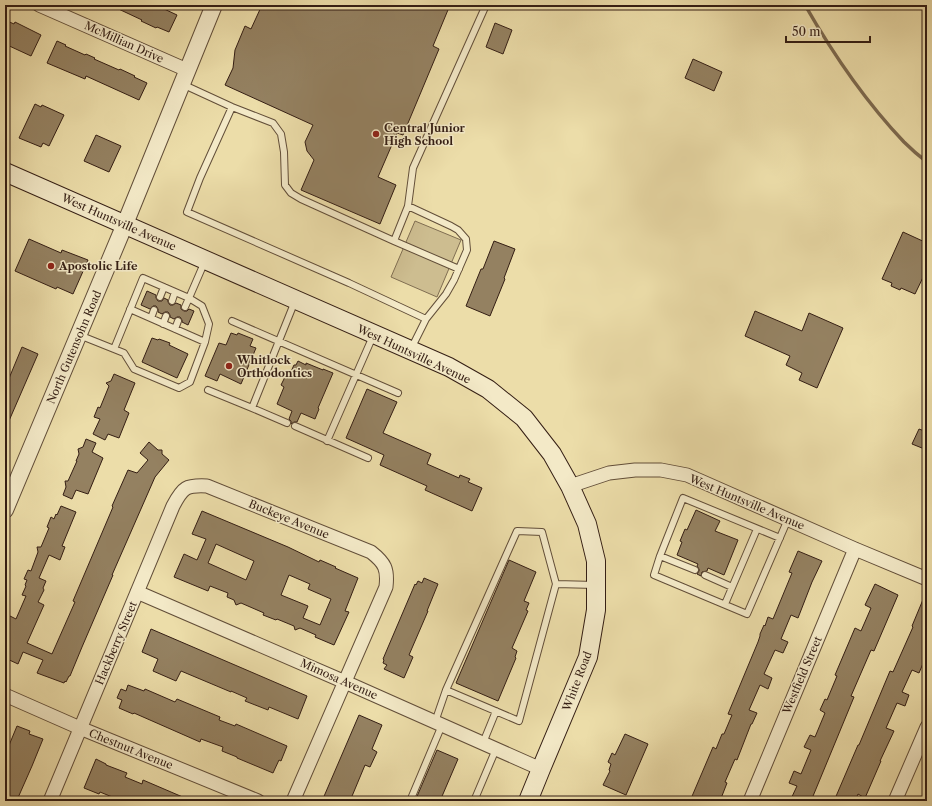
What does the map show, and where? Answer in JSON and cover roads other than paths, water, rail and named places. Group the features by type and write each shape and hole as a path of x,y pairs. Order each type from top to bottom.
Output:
{"main road":[{"name":"West Huntsville Avenue","path":"5,172 410,350 449,368 488,389 524,418 552,454 570,486"},
{"name":"White Road","path":"528,801 588,657 596,610 596,561 587,524 570,486"}],"street":[{"name":"McMillian Drive","path":"39,5 184,77"},
{"name":"North Gutensohn Road","path":"5,510 125,224 214,5"},
{"name":"West Huntsville Avenue","path":"570,486 609,473 635,470 661,470 687,475 927,579"},
{"name":"Buckeye Avenue","path":"186,488 207,486 371,552 380,559 385,567 387,576 386,587 345,682"},
{"name":"Hackberry Street","path":"50,801 173,506 178,496 186,488"},
{"name":"Westfield Street","path":"750,801 855,549"},
{"name":"Mimosa Avenue","path":"137,592 541,768"},
{"path":"293,801 345,682"},
{"name":"Chestnut Avenue","path":"5,695 80,728 258,801"},
{"path":"896,801 927,727"}],"lane":[{"path":"394,241 408,206 413,168 486,5"},
{"path":"184,77 232,107 273,123 281,134 284,152 285,185 291,193 301,199 459,269"},
{"path":"232,107 200,178 187,212 349,283 426,319"},
{"path":"408,206 458,230 466,239 467,250 454,280 446,294 426,319 410,350"},
{"path":"184,307 206,260"},
{"path":"79,334 124,353 134,368 179,388 190,382 205,342 209,324 202,306 189,298 143,278 114,348"},
{"path":"160,297 164,288"},
{"path":"172,302 176,292"},
{"path":"252,408 295,299"},
{"path":"130,309 205,342"},
{"path":"151,318 154,310"},
{"path":"163,324 166,316"},
{"path":"175,329 178,321"},
{"path":"232,321 398,393"},
{"path":"327,441 374,334"},
{"path":"208,390 287,423"},
{"path":"295,426 368,458"},
{"path":"780,538 683,498 654,575 748,614 780,538 788,519"},
{"path":"725,604 757,529"},
{"path":"410,801 439,723 446,690 517,531 542,532 556,584 519,720 446,690"},
{"path":"660,556 695,570"},
{"path":"705,575 732,587"},
{"path":"556,584 596,585"},
{"path":"483,743 496,711"},
{"path":"474,801 496,749"}],"waterway":[{"path":"805,5 838,59 863,94 904,142 927,162"}],"place":[{"name":"Central Junior High School","path":"376,134"},
{"name":"Apostolic Life","path":"51,266"},
{"name":"Whitlock Orthodontics","path":"229,366"}]}
